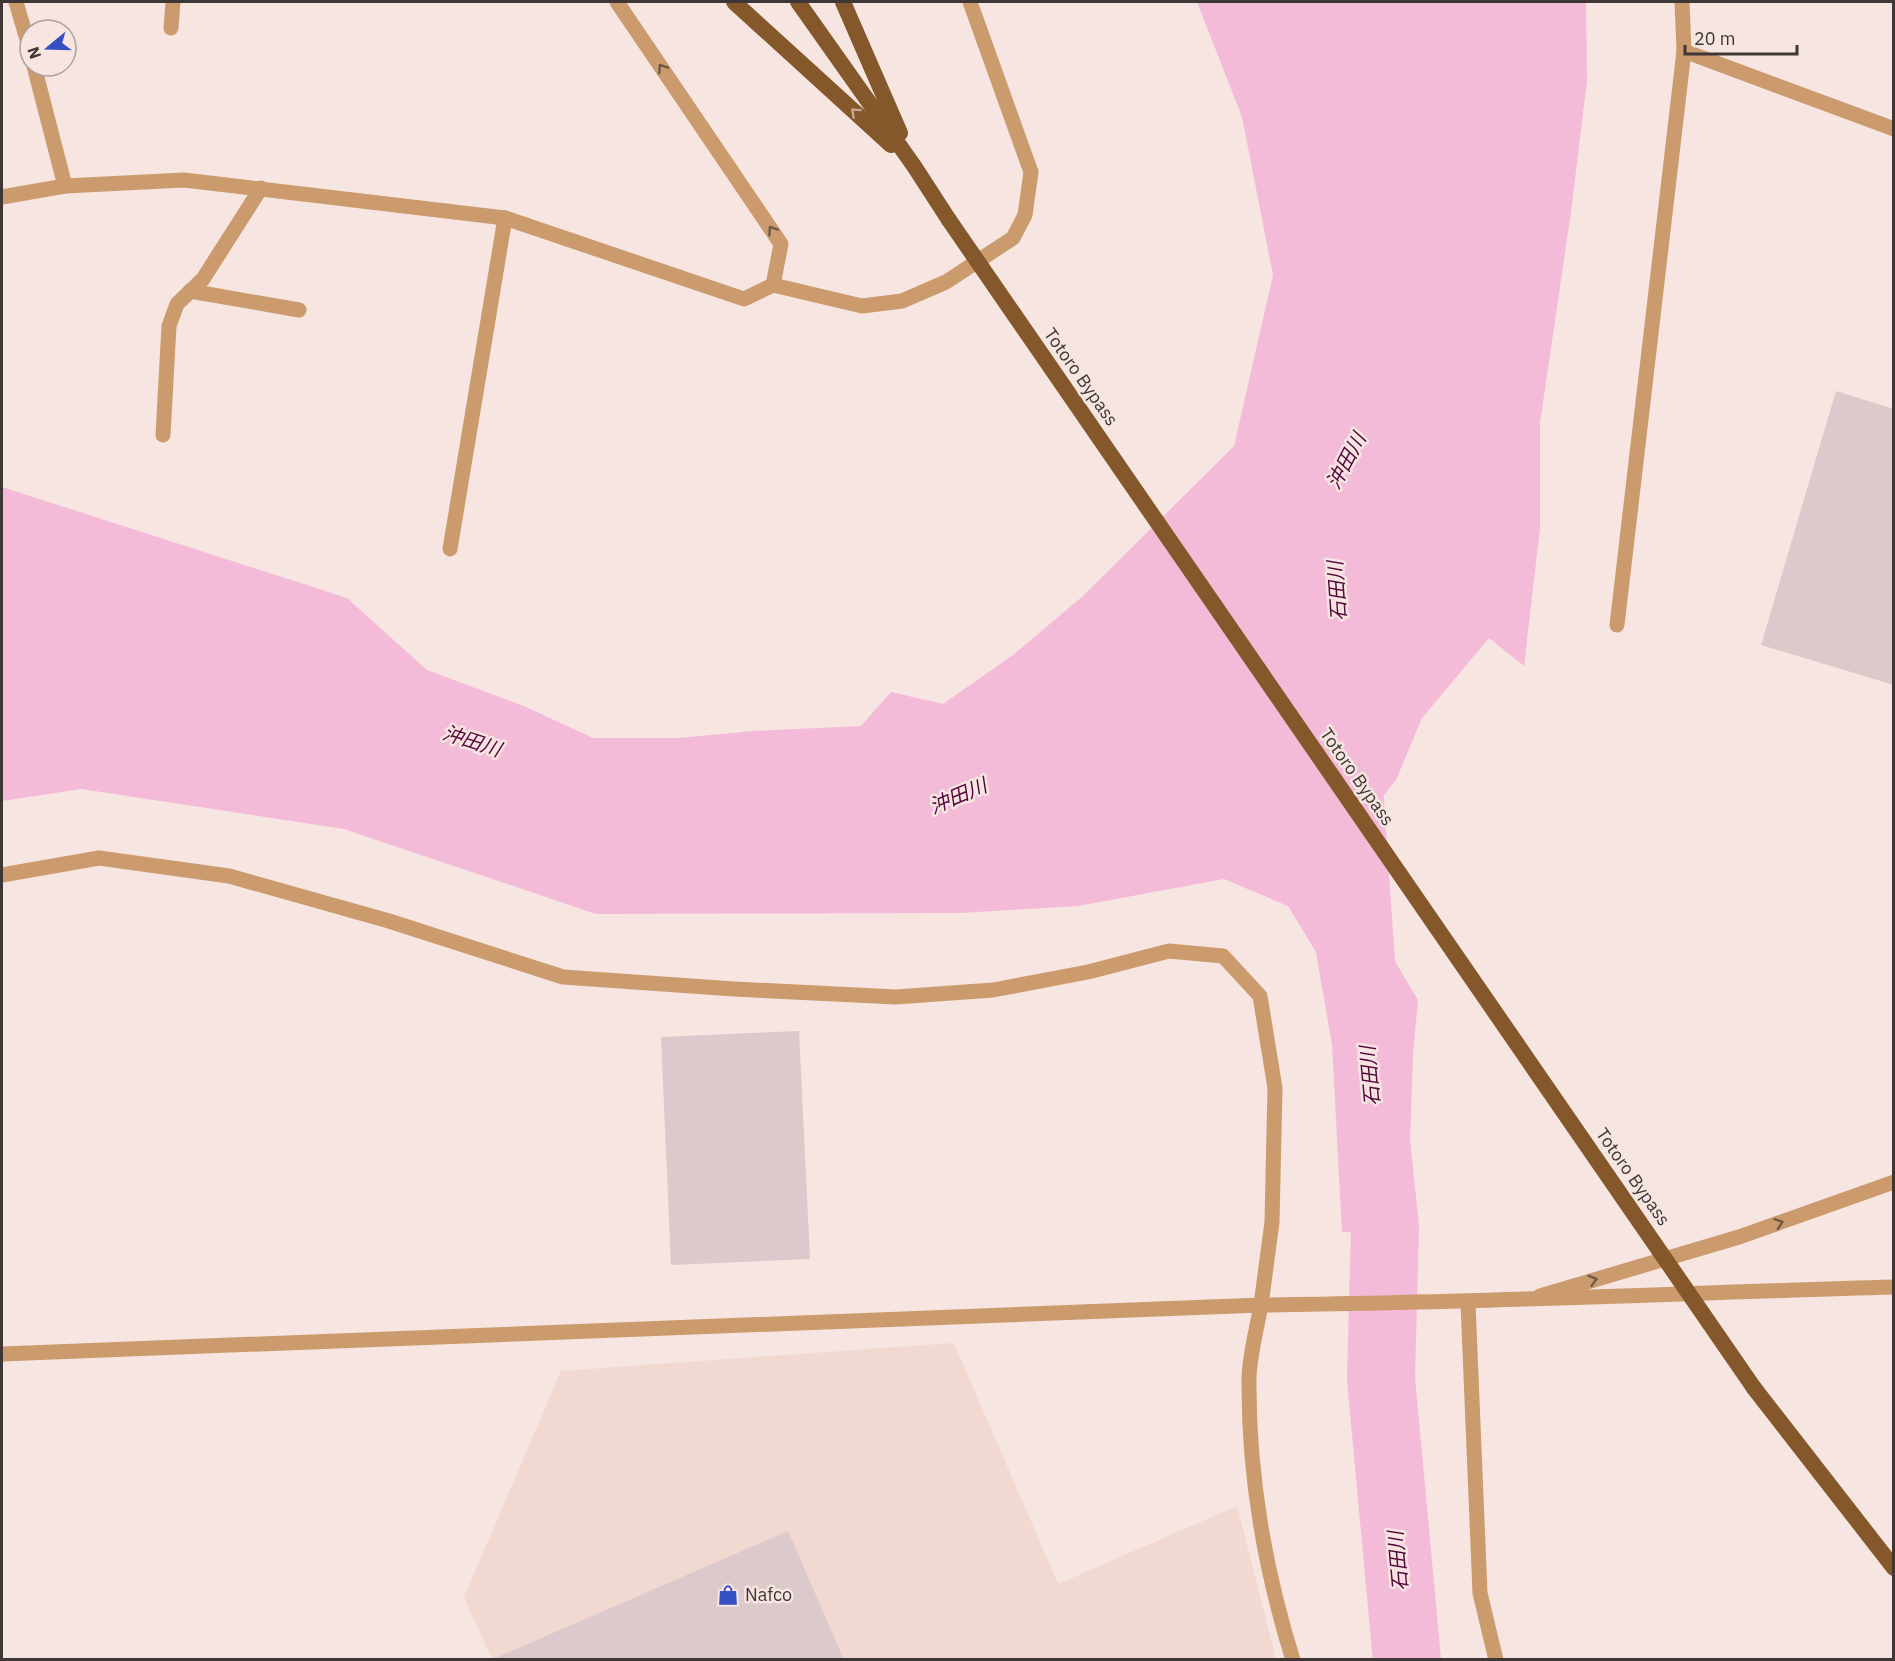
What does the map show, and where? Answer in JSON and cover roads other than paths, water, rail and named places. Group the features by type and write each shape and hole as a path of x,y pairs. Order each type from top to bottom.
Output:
{"highway":[{"path":"734,2 914,166"},
{"name":"Totoro Bypass","path":"798,2 914,166 1754,1388 1893,1568"},
{"path":"843,2 914,166"}],"street":[{"path":"16,2 21,18"},
{"path":"171,28 173,2"},
{"path":"617,2 781,244 773,285"},
{"path":"2,197 65,186 184,180 261,188 505,218 744,299 773,285 862,306 902,301 946,282 1012,238 1025,216 1031,172 970,2"},
{"path":"1617,625 1684,51 1682,2"},
{"path":"1684,51 1893,129"},
{"path":"37,78 65,186"},
{"path":"163,435 169,326 177,304 203,279 261,188"},
{"path":"450,549 505,218"},
{"path":"190,291 299,310"},
{"path":"2,875 99,858 229,876 389,921 563,977 734,989 896,998 993,990 1088,972 1170,951 1223,956 1260,996 1275,1088 1272,1222 1249,1375 1254,1483 1273,1593 1293,1659"},
{"path":"1537,1297 1739,1237 1893,1182"},
{"path":"2,1354 1261,1305 1440,1304 1537,1297 1893,1287"},
{"path":"1468,1303 1480,1593 1496,1659"}],"water":[{"name":"沖田川","path":"1197,2 1586,2 1587,80 1571,212 1540,423 1540,528 1524,666 1489,638 1422,718 1396,780 1327,867 1329,886 1380,936 1418,1000 1413,1054 1407,1233 1342,1232 1332,1045 1316,952 1288,906 1224,879 1078,906 960,913 596,914 344,829 81,789 2,801 2,487 347,598 427,670 526,707 593,738 679,738 753,731 861,726 891,692 943,704 1013,655 1083,596 1234,446 1273,275 1242,117"}],"waterway":[{"name":"石田川","path":"1346,743 1364,1006"},
{"name":"石田川","path":"1376,1141 1385,1227 1381,1379 1407,1660"}],"place":[{"name":"Nafco","path":"728,1595"}]}
